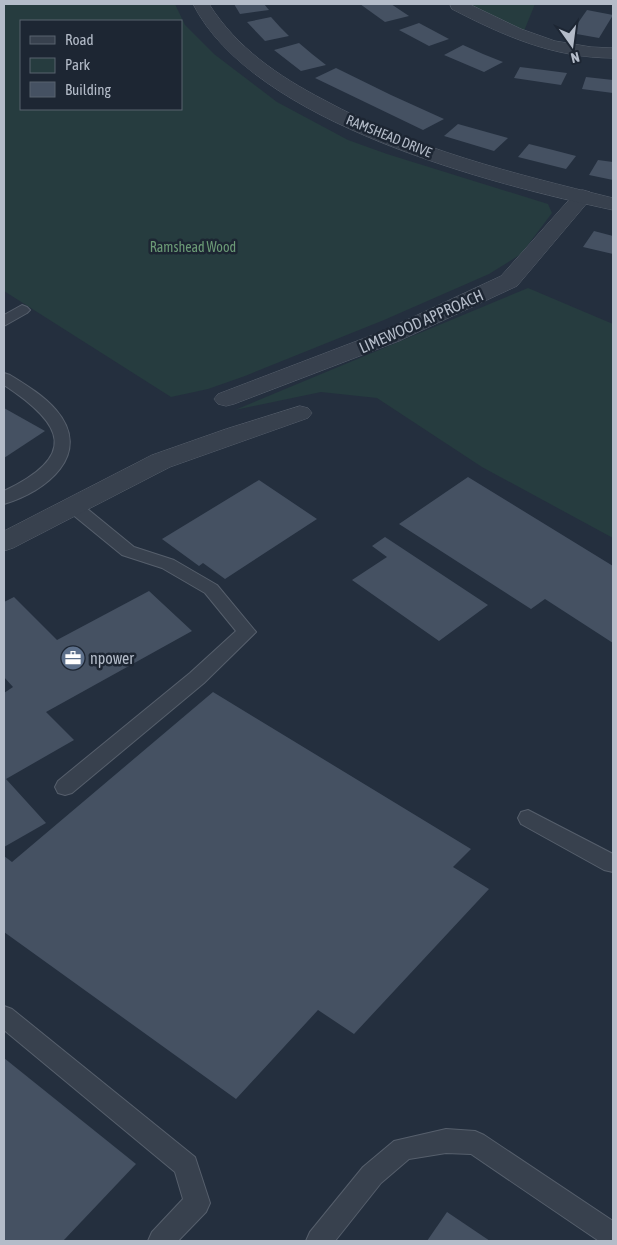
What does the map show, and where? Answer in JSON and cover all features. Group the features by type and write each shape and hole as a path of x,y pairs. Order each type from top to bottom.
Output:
{"street":[{"name":"RAMSHEAD DRIVE","path":"201,4 221,34 241,54 294,91 336,114 387,138 454,162 613,204"},
{"path":"458,5 501,28 556,48 589,53 613,53"},
{"name":"LIMEWOOD APPROACH","path":"226,399 391,336 509,281 583,196"},
{"path":"4,542 161,462 300,413"}],"lane":[{"path":"4,321 22,310"},
{"path":"4,378 40,403 52,415 59,423 63,439 62,452 58,462 42,478 4,498"},
{"path":"65,787 196,678 247,632 211,589 168,564 128,551 73,506"},
{"path":"528,818 612,864"},
{"path":"4,1016 186,1166 197,1203 161,1241"},
{"path":"319,1241 372,1175 403,1149 446,1141 475,1143 613,1236"}],"green space":[{"name":"Ramshead Wood","path":"4,4 175,4 185,25 214,54 277,102 348,140 548,204 552,213 521,254 489,274 384,320 245,376 208,389 171,397 4,291"},
{"path":"445,4 535,4 522,36 458,5"},
{"path":"528,288 613,324 613,538 482,467 377,398 321,392 235,410"}],"building":[{"path":"234,4 264,4 269,10 240,14"},
{"path":"360,4 391,4 409,16 385,22"},
{"path":"587,10 613,15 599,38 571,33"},
{"path":"271,17 289,36 265,41 247,22"},
{"path":"419,23 449,39 429,46 399,30"},
{"path":"299,43 326,65 301,71 274,50"},
{"path":"463,45 503,62 484,72 444,55"},
{"path":"520,67 567,73 561,85 514,78"},
{"path":"336,68 444,119 423,130 315,78"},
{"path":"586,77 613,80 613,93 582,89"},
{"path":"458,124 508,138 494,151 444,136"},
{"path":"529,144 576,156 566,169 518,157"},
{"path":"598,160 613,162 613,180 589,175"},
{"path":"594,231 613,236 613,254 583,247"},
{"path":"4,408 45,431 4,458"},
{"path":"468,477 613,566 613,643 545,599 531,609 399,524"},
{"path":"259,480 317,519 225,579 203,563 199,566 162,539"},
{"path":"385,537 488,605 439,641 352,580 387,557 372,546"},
{"name":"npower","path":"149,591 192,631 46,712 74,740 6,779 46,823 4,847 4,693 13,687 4,677 4,602 14,597 57,640"},
{"path":"213,692 471,849 453,867 489,889 354,1034 318,1010 236,1099 4,932 4,856 12,862"},
{"path":"4,1058 136,1164 63,1241 4,1241"},
{"path":"447,1212 490,1241 427,1241"}],"place":[{"name":"npower","path":"73,658"}]}
